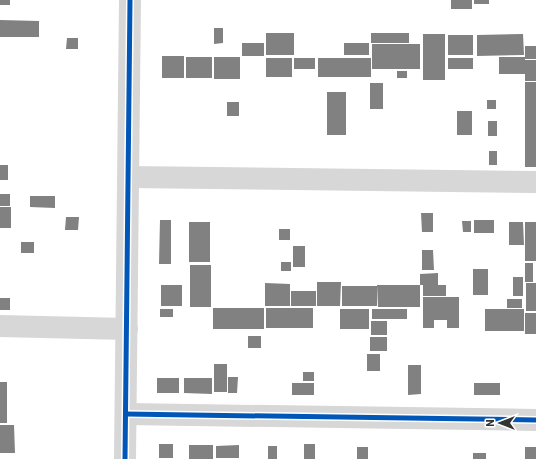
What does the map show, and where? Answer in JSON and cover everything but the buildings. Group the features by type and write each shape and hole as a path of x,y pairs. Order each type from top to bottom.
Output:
{"street":[{"path":"125,459 130,0"},
{"path":"128,177 536,182"},
{"path":"0,326 127,329"},
{"path":"126,414 536,420"}],"cycle path":[{"path":"125,459 130,0"},
{"path":"126,414 536,420"}]}
